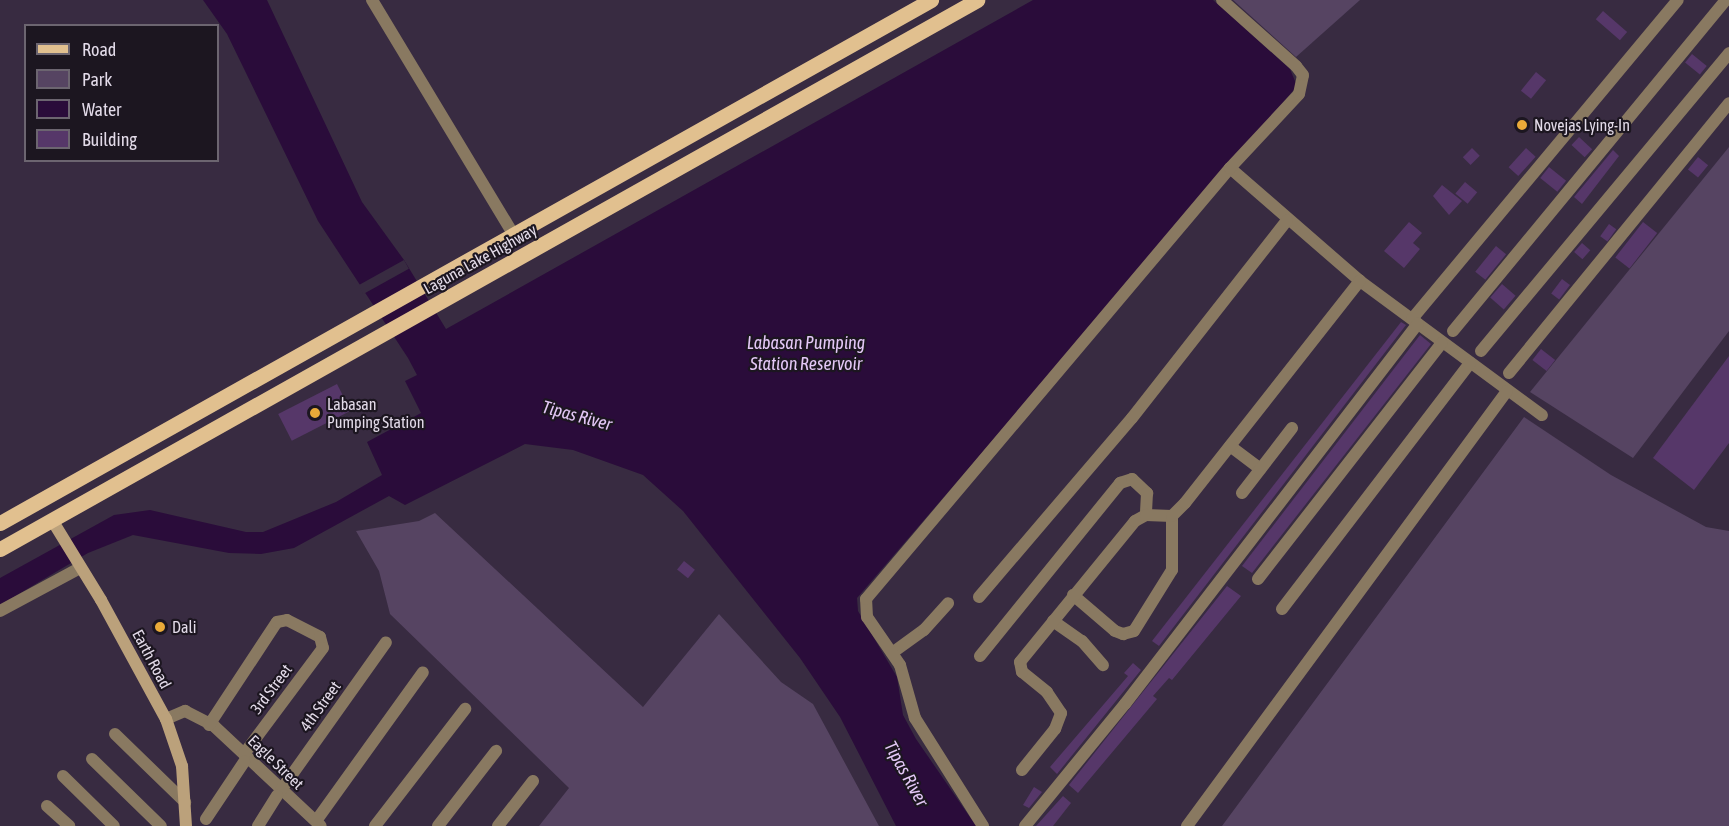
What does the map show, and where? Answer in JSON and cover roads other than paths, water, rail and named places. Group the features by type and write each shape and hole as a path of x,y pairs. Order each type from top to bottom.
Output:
{"main road":[{"name":"Laguna Lake Highway","path":"0,523 931,0"},
{"path":"939,0 948,16"},
{"name":"Laguna Lake Highway","path":"0,549 977,0"}],"street":[{"path":"372,0 513,234"},
{"path":"983,826 915,718 900,665 864,609 871,591 1230,168 1299,94 1303,75 1222,0"},
{"path":"1024,826 1132,695 1415,322 1678,0"},
{"path":"1453,331 1726,0"},
{"path":"1481,351 1729,53"},
{"path":"1509,373 1729,103"},
{"path":"1230,168 1287,220 1360,281 1542,415"},
{"path":"979,597 1132,418 1287,220"},
{"path":"1073,595 1115,632 1123,634 1134,631 1172,570 1172,516 1360,281"},
{"path":"1258,579 1442,343"},
{"path":"1282,609 1470,363"},
{"path":"1187,826 1507,391"},
{"path":"1242,493 1292,428"},
{"path":"1230,446 1260,469"},
{"path":"981,656 1120,483 1132,479 1147,493 1146,515"},
{"path":"1022,770 1061,720 1059,706 1020,667 1020,662 1135,521 1146,515 1172,516"},
{"name":"Earth Road","path":"52,520 166,719 177,744 186,826"},
{"path":"0,611 78,564"},
{"path":"891,653 924,630 948,603"},
{"name":"3rd Street","path":"206,819 244,758 324,644 320,637 287,620 277,622 208,724"},
{"path":"1053,621 1082,641 1103,665"},
{"name":"4th Street","path":"258,826 279,792 386,642"},
{"path":"316,825 423,672"},
{"path":"375,826 465,709"},
{"name":"Eagle Street","path":"166,719 185,711 208,724 316,825"},
{"path":"115,734 185,802"},
{"path":"438,826 496,751"},
{"path":"92,759 161,826"},
{"path":"63,776 114,826"},
{"path":"498,826 533,781"},
{"path":"47,806 69,826"}],"water":[{"name":"Labasan Pumping Station Reservoir","path":"203,0 267,0 362,202 404,260 446,329 1033,0 1213,0 1290,69 1297,86 857,598 858,611 897,677 903,715 916,739 976,826 896,826 840,717 800,658 683,511 643,475 573,450 525,444 405,505 389,496 294,548 261,554 229,553 133,535 88,553 0,605 0,578 114,515 150,510 246,532 263,532 336,502 382,475 367,442 421,413 405,381 417,375 318,221 227,34"}],"place":[{"name":"Novejas Lying-In","path":"1522,125"},
{"name":"Labasan Pumping Station","path":"315,413"},
{"name":"Dali","path":"160,627"}],"water label":[{"name":"Tipas River","path":"577,416"},
{"name":"Tipas River","path":"906,774"}]}
